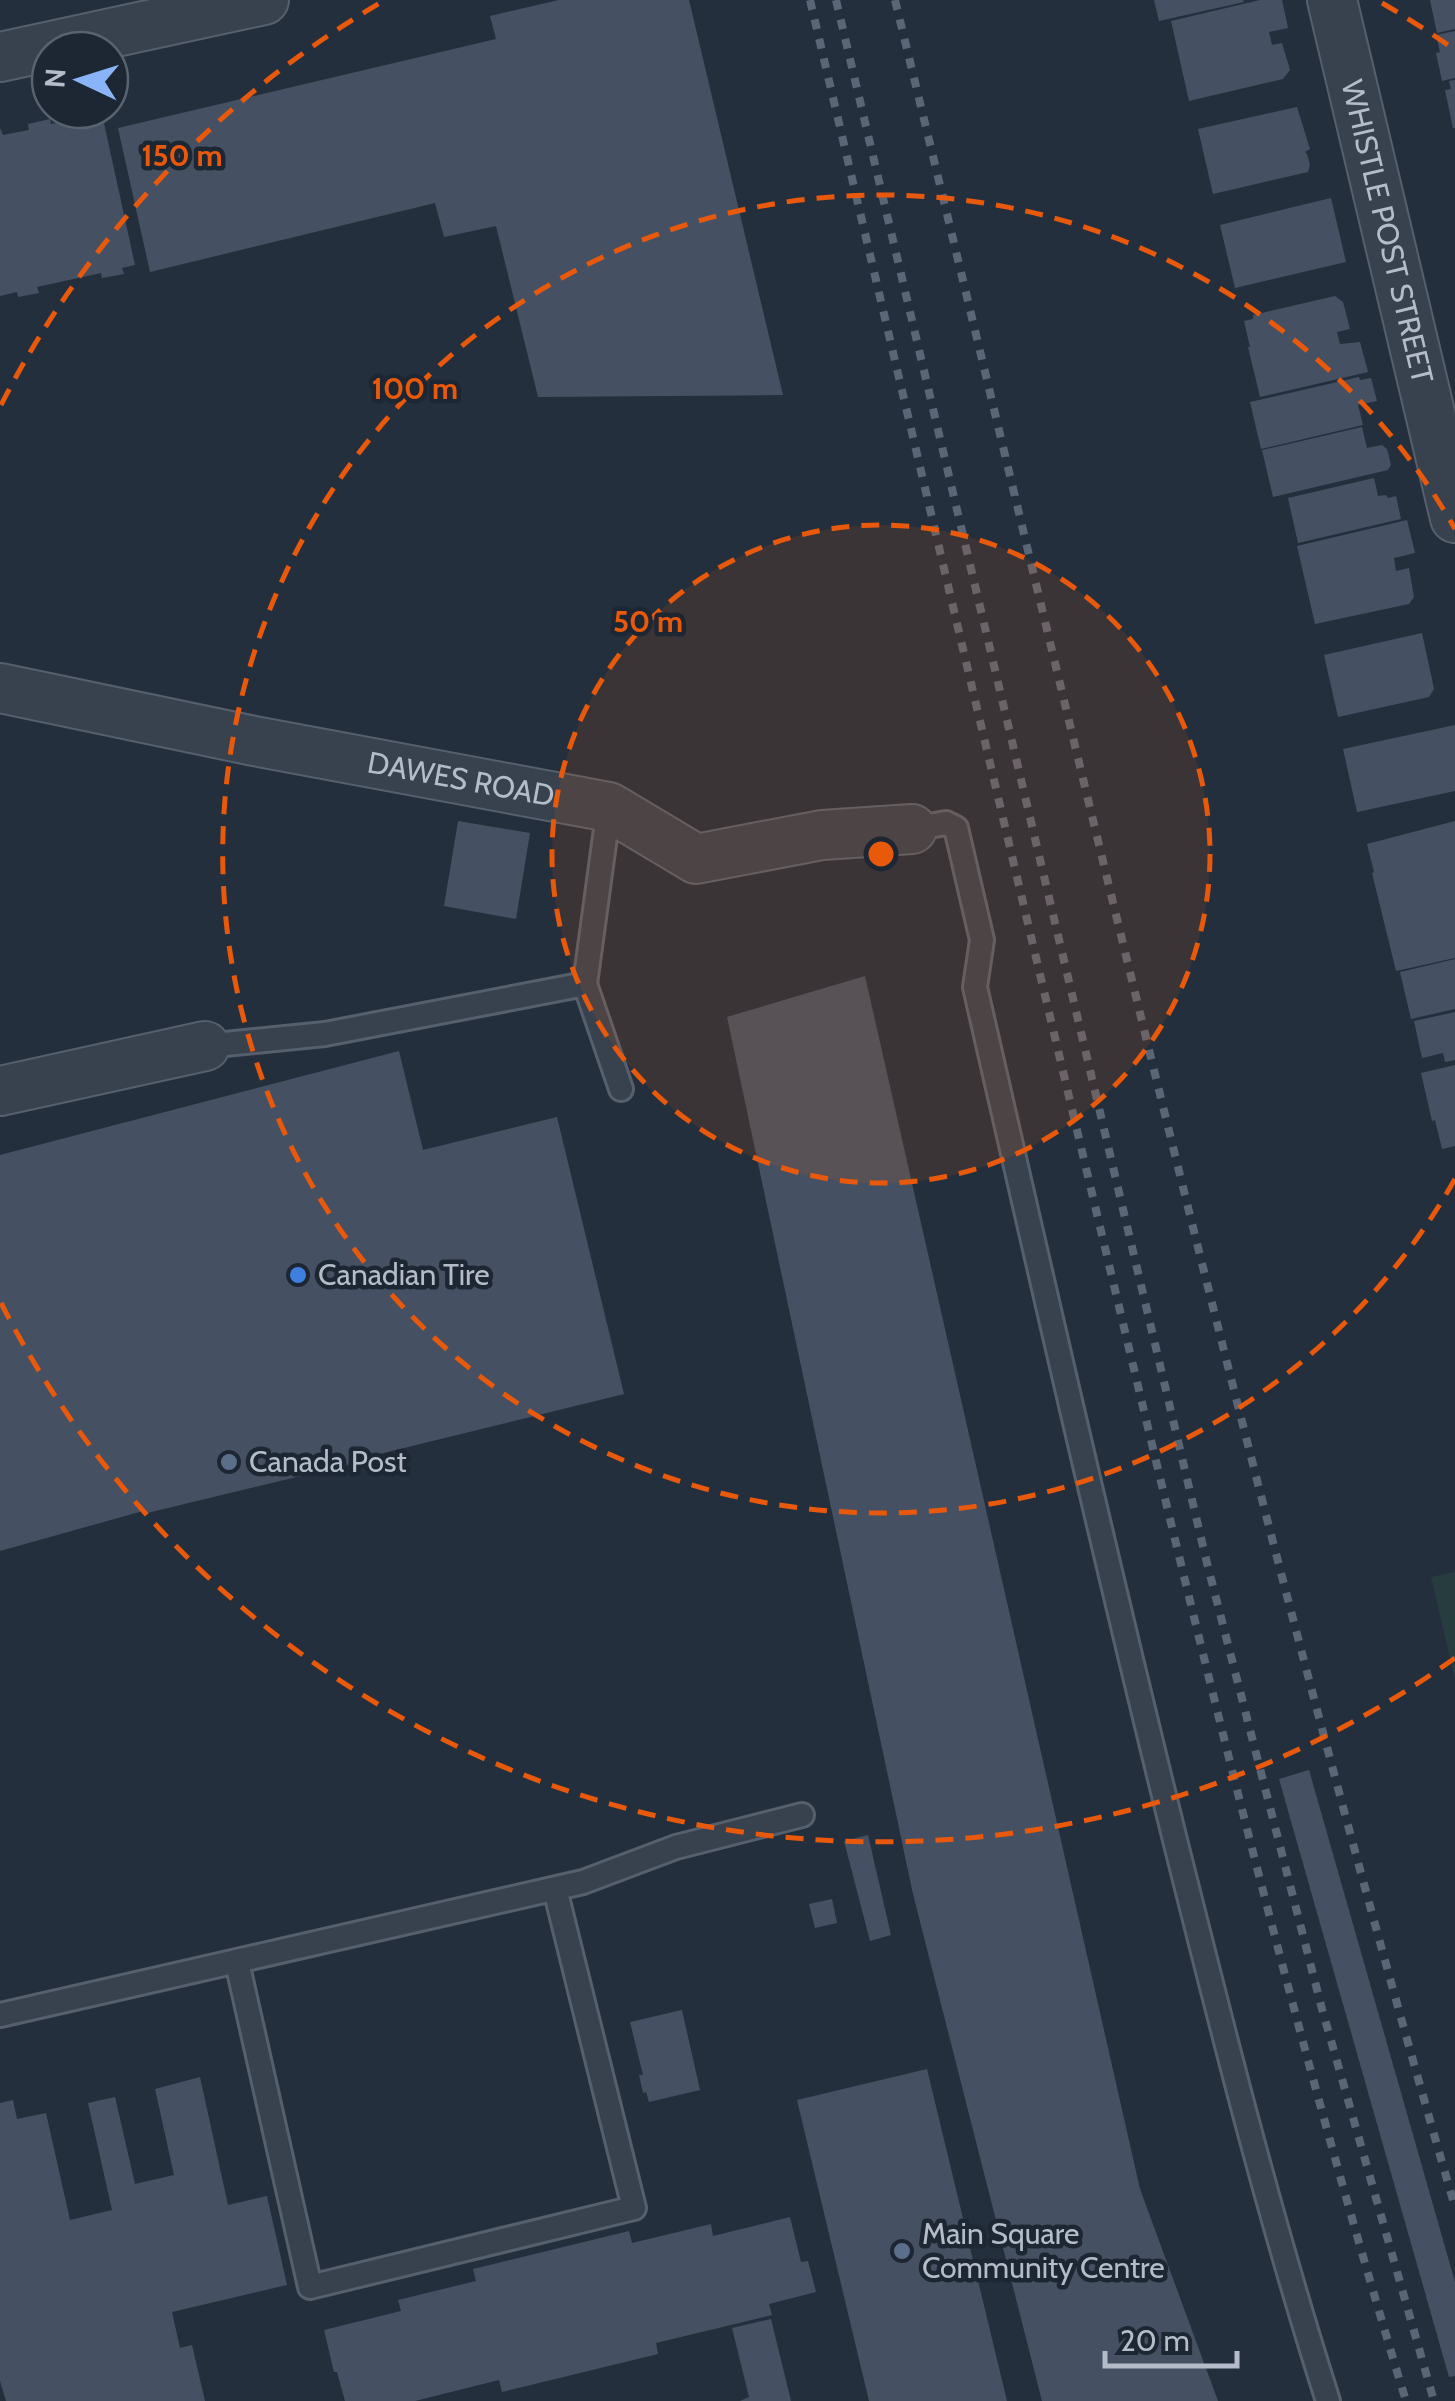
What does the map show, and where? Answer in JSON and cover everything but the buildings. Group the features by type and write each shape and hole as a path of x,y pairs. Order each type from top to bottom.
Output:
{"street":[{"path":"0,57 264,0"},
{"name":"WHISTLE POST STREET","path":"1332,0 1455,518"},
{"name":"DAWES ROAD","path":"0,688 276,746 610,806 696,860 822,835 912,829"},
{"path":"0,1091 204,1046"}],"lane":[{"path":"610,806 585,984 620,1089"},
{"path":"912,829 946,823 956,828 982,940 975,987 1118,1609 1221,2026 1290,2283 1328,2401"},
{"path":"204,1046 325,1034 585,984"},
{"path":"0,2014 555,1889 676,1847 802,1815"},
{"path":"238,1962 310,2286 634,2208 555,1889"}],"green space":[{"path":"1455,1572 1455,1680 1431,1577"}],"railway":[{"path":"810,0 1204,1659 1320,2105 1406,2401"},
{"path":"836,0 1207,1563 1322,2009 1434,2401"},
{"path":"895,0 1232,1383 1377,1933 1455,2207"}],"place":[{"name":"Canadian Tire","path":"298,1275"},
{"name":"Canada Post","path":"229,1462"},
{"name":"Main Square Community Centre","path":"902,2251"}]}
